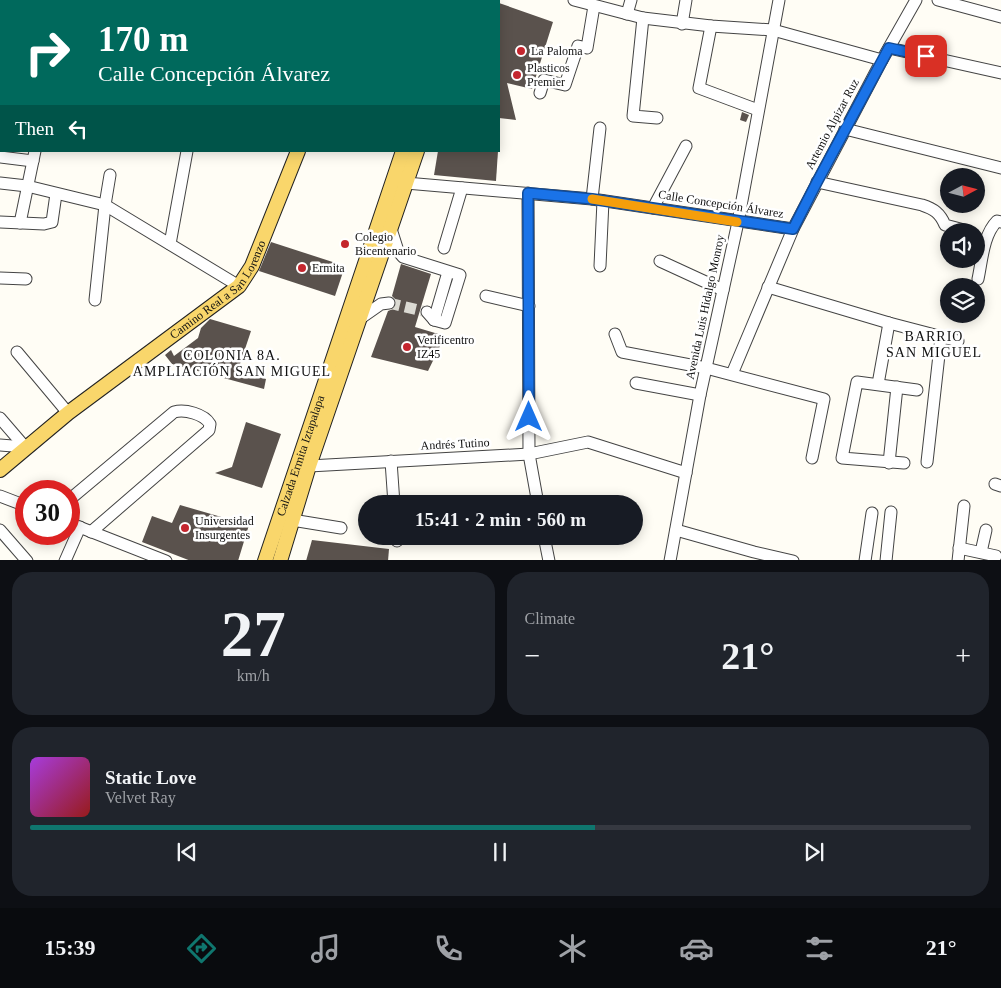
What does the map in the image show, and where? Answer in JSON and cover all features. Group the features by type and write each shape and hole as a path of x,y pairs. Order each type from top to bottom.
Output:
{"main road":[{"name":"Camino Real a San Lorenzo","path":"0,470 68,413 239,286 252,266 298,152"},
{"name":"Calzada Ermita Iztapalapa","path":"265,560 403,152"},
{"name":"Calzada Ermita Iztapalapa","path":"280,560 309,466 417,152"}],"street":[{"path":"574,0 643,18 682,24 773,30 882,60"},
{"path":"627,14 631,0"},
{"path":"682,24 686,0"},
{"name":"Avenida Luis Hidalgo Monroy","path":"670,560 700,395 738,222 779,0"},
{"name":"Artemio Alpizar Ruz","path":"732,374 793,229 882,60 916,0"},
{"path":"938,0 1001,17"},
{"path":"540,92 544,80 566,85 578,46 587,48 594,6"},
{"path":"643,18 633,116 657,118"},
{"path":"711,26 699,88 758,110"},
{"path":"889,48 1001,73"},
{"path":"600,128 597,200 600,266"},
{"path":"845,129 1001,168"},
{"path":"653,208 686,146"},
{"path":"170,244 187,152"},
{"path":"0,157 34,156 20,223"},
{"path":"95,300 110,175"},
{"path":"817,182 922,205 933,209 942,216 944,223"},
{"path":"0,183 27,186 105,206 239,286"},
{"name":"Calle Concepción Álvarez","path":"406,183 597,200 793,229"},
{"path":"444,248 462,188"},
{"path":"528,193 529,454 536,495"},
{"path":"0,222 44,224 52,222 56,194"},
{"path":"985,231 997,221 1001,222"},
{"path":"391,229 398,251 403,257 460,275 445,323 431,316"},
{"path":"660,261 723,290"},
{"path":"0,278 26,279"},
{"path":"768,287 889,323 958,341"},
{"path":"486,296 529,306"},
{"path":"361,318 381,304 389,303"},
{"path":"878,384 889,323"},
{"path":"615,334 622,352 732,374 824,399 812,458"},
{"path":"927,462 940,337"},
{"path":"17,352 68,413"},
{"path":"904,464 842,458 857,382 917,390"},
{"path":"636,383 700,395"},
{"path":"889,462 897,387"},
{"path":"80,491 174,412 180,410 191,412 208,420 210,424 209,430 91,532"},
{"path":"0,418 25,448"},
{"name":"Andrés Tutino","path":"309,466 529,454 588,442 686,473"},
{"path":"0,445 25,448"},
{"path":"391,461 393,495"},
{"path":"0,496 15,502"},
{"path":"958,560 964,506"},
{"path":"886,560 891,512"},
{"path":"865,560 872,513"},
{"path":"292,520 341,528"},
{"path":"80,527 161,560"},
{"path":"0,530 27,560"},
{"path":"676,530 752,556 793,560"},
{"path":"981,552 986,530"},
{"path":"65,560 69,545"},
{"path":"546,545 549,560"},
{"path":"960,548 996,556"}],"building":[{"path":"500,3 553,22 532,89 507,83 516,120 500,118"},
{"path":"742,112 749,115 746,122 740,120"},
{"path":"438,152 498,152 496,181 434,175"},
{"name":"Ermita","path":"271,242 345,266 335,296 259,271"},
{"path":"401,264 431,274 415,327 445,336 428,371 371,357 388,311 396,305 395,299 392,296"},
{"path":"210,319 251,331 238,370 266,379 264,389 172,364 165,355 171,350 174,356 198,338 201,328"},
{"path":"246,422 281,434 262,488 215,473 232,467"},
{"name":"Universidad Insurgentes","path":"180,505 249,525 238,560 188,560 142,542 152,516 172,523"},
{"path":"312,540 389,549 388,560 306,560"}],"tunnel":[{"path":"389,303 427,312"}],"slow traffic":[{"path":"592,199 737,222"}],"place":[{"name":"La Paloma","path":"521,51"},
{"name":"Plasticos Premier","path":"517,75"},
{"name":"Colegio Bicentenario","path":"345,244"},
{"name":"Ermita","path":"302,268"},
{"name":"Verificentro IZ45","path":"407,347"},
{"name":"Universidad Insurgentes","path":"185,528"}],"district":[{"name":"BARRIO SAN MIGUEL","path":"934,344"},
{"name":"COLONIA 8A. AMPLIACIÓN SAN MIGUEL","path":"232,364"}],"route":[{"path":"529,417 528,193 592,199 793,229 889,48 926,56"}]}
